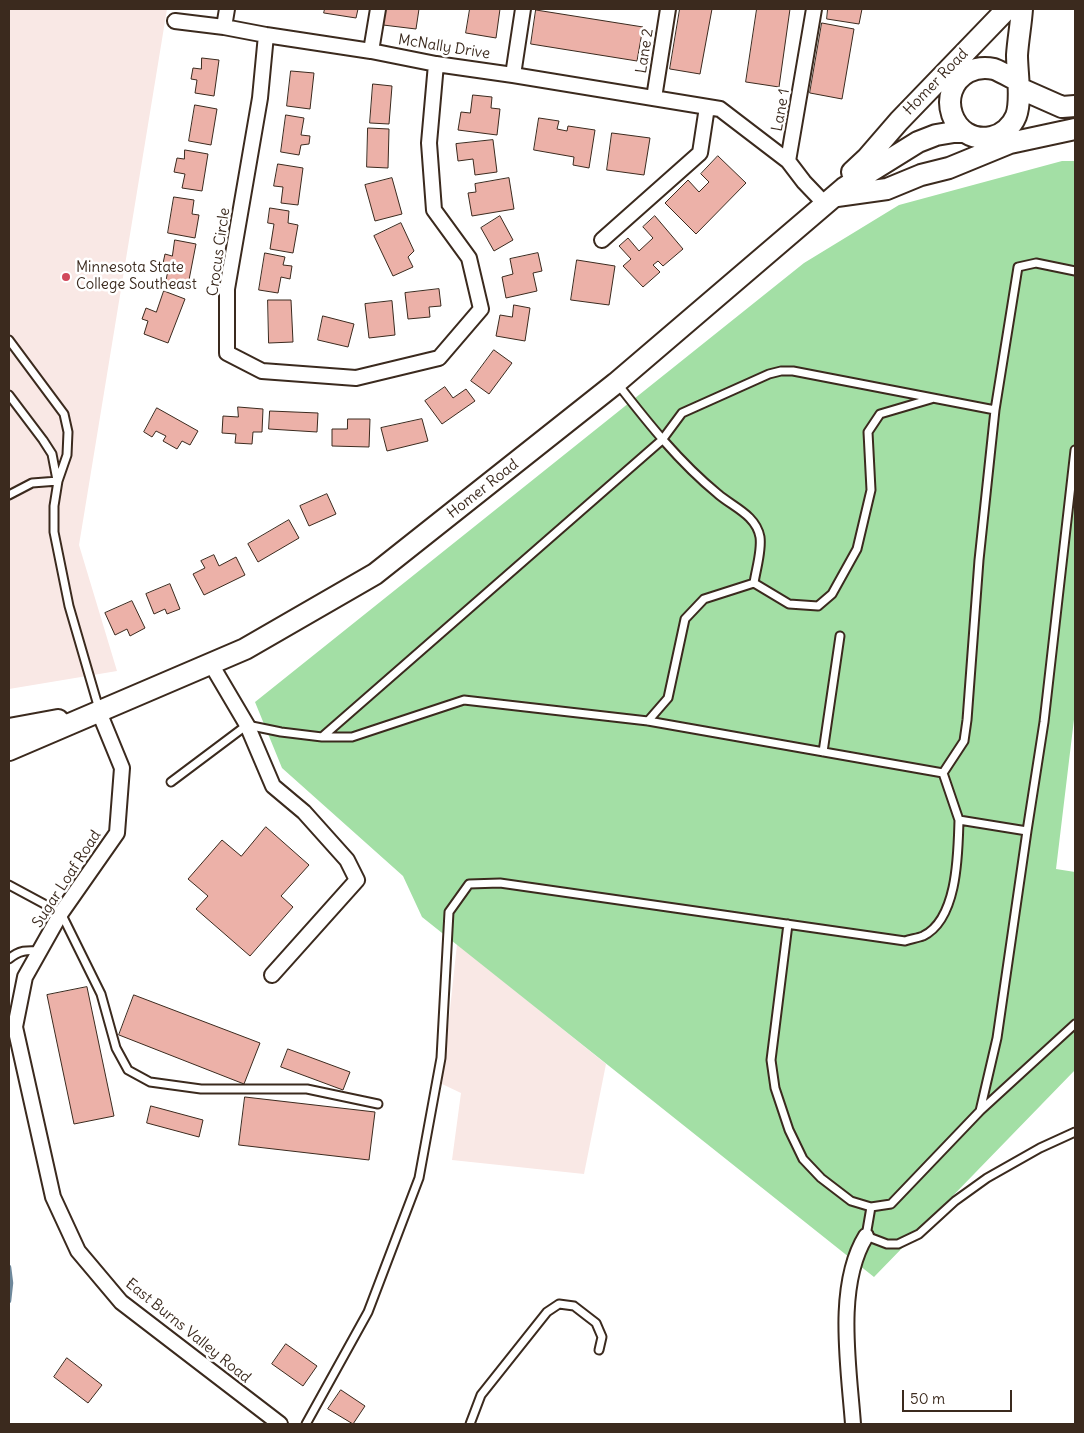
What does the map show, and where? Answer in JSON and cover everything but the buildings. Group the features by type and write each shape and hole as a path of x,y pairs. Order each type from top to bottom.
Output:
{"street":[{"path":"224,27 227,9"},
{"path":"371,52 378,9"},
{"path":"513,75 523,9"},
{"name":"Lane 2","path":"654,98 668,9"},
{"name":"Lane 1","path":"788,161 814,9"},
{"name":"Homer Road","path":"867,158 899,121 1007,9"},
{"name":"Homer Road","path":"1012,9 951,92 949,103 951,114 956,124 964,132 983,138 1001,134 1075,128"},
{"path":"1001,134 1016,117 1019,106 1018,53 1022,9"},
{"name":"McNally Drive","path":"175,21 224,27 436,64 707,107 720,110 788,161"},
{"name":"Crocus Circle","path":"266,35 260,98 227,289 227,353 262,371 356,378 439,358 481,309 469,258 434,210 429,144 436,64"},
{"name":"Homer Road","path":"963,75 983,68 994,69 1062,107 1075,106"},
{"name":"Homer Road","path":"829,200 857,166 923,112 951,92"},
{"path":"602,240 700,153 707,107"},
{"path":"788,161 804,182 829,200 887,189 1010,144 1075,128"},
{"name":"Homer Road","path":"9,750 245,650 375,574 616,383 829,200 918,142 936,135 964,132"},
{"path":"211,664 247,725 273,786 304,812 316,825 347,860 357,880 272,975"},
{"name":"Homer Road","path":"9,729 100,712"},
{"name":"Sugar Loaf Road","path":"12,1027 25,977 61,913 117,833 122,768 100,712"},
{"name":"East Burns Valley Road","path":"12,1027 53,1197 78,1251 121,1302 280,1424"},
{"path":"853,1424 847,1344 848,1300 852,1268 858,1250 866,1236"}],"lane":[{"path":"943,773 964,741 979,560 995,410 1018,266 1036,263 1075,271"},
{"path":"9,340 64,414 68,432 67,455 58,481 54,506 54,532 69,606 100,712"},
{"path":"322,737 662,440 682,413 769,374 781,371 793,371 995,410"},
{"path":"616,383 662,440 689,469 718,495 751,518 760,536 754,583"},
{"path":"9,395 52,454 58,481"},
{"path":"648,721 668,698 685,619 704,599 754,583 789,604 818,606 832,594 856,549 871,490 868,432 880,414 933,399"},
{"path":"980,1111 997,1038 1044,722 1075,450"},
{"path":"9,495 32,483 58,481"},
{"path":"823,752 840,636"},
{"path":"172,782 247,725 281,732 322,737 352,737 464,700 648,721 943,773"},
{"path":"306,1424 368,1312 419,1178 441,1058 449,912 469,884 500,883 905,941 924,935 942,919 952,897 959,840 959,820 943,773"},
{"path":"959,820 1027,831"},
{"path":"9,885 61,913 101,994 116,1048 128,1070 150,1082 202,1089 307,1089 378,1104"},
{"path":"788,924 772,1060 775,1088 789,1130 803,1159 821,1178 851,1201 871,1207 891,1204 980,1111 1075,1024"},
{"path":"9,959 16,953 27,950 40,951"},
{"path":"871,1207 866,1236 887,1244 898,1244 919,1234 955,1202 987,1178 1040,1148 1075,1132"},
{"path":"470,1424 481,1395 547,1312 559,1304 574,1306 596,1323 602,1337 599,1350"}],"shaded area":[{"name":"Minnesota State College Southeast","path":"9,9 167,9 79,545 117,671 9,689"},
{"path":"457,944 606,1064 584,1174 452,1160 461,1093 442,1084"}],"green space":[{"path":"1062,161 1075,161 1075,711 1056,869 1075,872 1075,1070 874,1277 422,917 403,876 282,768 255,702 804,263 899,205"}],"waterway":[{"path":"9,1267 11,1283 9,1301"}],"place":[{"name":"Minnesota State College Southeast","path":"66,277"}]}
